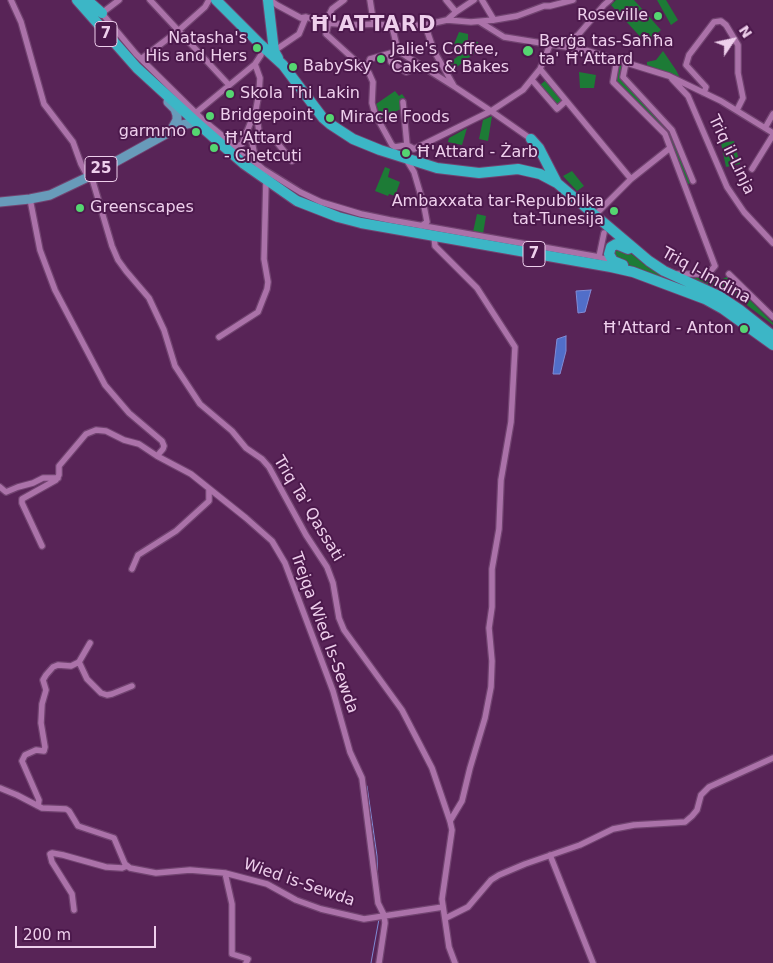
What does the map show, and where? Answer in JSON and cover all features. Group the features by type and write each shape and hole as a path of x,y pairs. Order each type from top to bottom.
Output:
{"highway":[{"name":"7","path":"77,0 230,154 297,201 338,218 633,272 705,299 723,308 771,340"},
{"path":"89,0 102,13"},
{"path":"216,0 260,45 282,64"},
{"path":"269,2 274,51 315,108 330,124 353,139 380,150 437,168 479,172 518,169 540,174 557,183"},
{"path":"529,171 535,167 540,158 539,152 531,139"},
{"path":"531,139 539,148 557,183"},
{"name":"Triq l-Imdina","path":"557,183 597,214 630,246 666,272 719,296 740,310 771,340"},
{"path":"666,272 622,245 616,244 611,247 609,254 613,261 685,288 705,299"}],"main road":[{"path":"139,64 144,79 175,109 178,120 168,132"},
{"name":"25","path":"0,202 50,195 188,123 195,117"}],"street":[{"name":"Triq Ta' Qassati","path":"11,0 21,22 44,104 74,142 81,164 89,176 112,246 126,271 149,298 164,330 176,366 200,404 232,431 246,448 262,459 269,467 306,535 327,567 333,583 339,618 344,630 408,720 432,768 450,821"},
{"path":"119,0 102,13 139,64 205,7 209,0"},
{"path":"150,0 229,85"},
{"path":"325,22 332,10 344,0"},
{"path":"370,0 373,19 376,24"},
{"path":"446,0 456,12"},
{"path":"447,20 474,0"},
{"path":"482,0 494,20"},
{"path":"269,2 301,18 306,17 325,22 354,25 376,24 392,26 425,25 447,20 480,22 494,20 517,16 544,6 573,0"},
{"path":"574,43 604,2 610,0"},
{"path":"274,51 299,34 306,17"},
{"path":"704,93 706,87 686,65 689,54 714,22 721,21 726,25 738,45 738,73 743,98 737,110"},
{"path":"325,22 328,26 326,34 334,44 366,70 373,82 372,103 375,114 392,145 398,147 407,144"},
{"path":"480,22 504,37 550,45 574,43 585,50 669,76 737,110 773,134 752,169"},
{"path":"425,25 434,51 455,87"},
{"path":"392,26 394,52 390,59 391,62 404,72 409,72 416,63"},
{"path":"236,148 242,144 256,109 260,93 260,78 255,64 261,55 260,45"},
{"path":"403,102 407,144 414,149 491,111 523,90 540,69 550,45"},
{"path":"366,70 370,59 394,52 455,87 531,139"},
{"path":"617,59 613,82 664,134 715,266 708,274 666,272"},
{"path":"626,62 623,77 672,130 693,181"},
{"name":"25","path":"195,117 198,111 255,64"},
{"path":"540,69 631,179"},
{"name":"Triq il-Linja","path":"669,76 688,96 727,187 744,212 773,243"},
{"path":"532,80 557,109 566,101"},
{"path":"256,109 260,140"},
{"path":"765,128 773,114"},
{"path":"195,117 278,179 300,192 335,207 422,226 613,261"},
{"path":"246,132 252,142 255,156"},
{"path":"252,142 275,140 292,161"},
{"path":"597,214 631,179 670,148"},
{"path":"406,158 414,172 424,206 426,222 422,226"},
{"path":"218,337 258,312 265,295 268,282 264,259 266,181"},
{"path":"30,199 42,256 68,316 109,392 129,413 162,441 164,446 157,456"},
{"path":"599,257 604,233"},
{"path":"434,236 435,246 477,288 515,347 511,422 501,480 499,529 492,568 489,628 492,661 491,687 485,718 462,801 450,821 452,836 442,899 450,947 455,963"},
{"path":"601,243 608,241 616,244"},
{"path":"729,274 773,317"},
{"name":"Trejqa Wied Is-Sewda","path":"58,478 59,466 81,438 91,430 111,433 124,440 139,444 191,474 272,541 288,568 333,691 350,752 362,778 378,903 384,915 385,923 379,963"},
{"path":"0,487 6,492 43,478 58,478"},
{"path":"42,546 22,501 23,498 51,484 58,478"},
{"path":"132,569 138,555 176,531 209,501 209,490"},
{"path":"38,806 39,800 22,761 25,755 36,750 44,751 41,723 42,704 46,690 43,680 53,667 58,665 71,666 79,662 90,643"},
{"path":"79,662 87,680 101,693 112,694 132,686"},
{"path":"446,918 468,906 491,880 499,875 580,845 613,829 634,825 685,822 691,818 701,795 709,787 773,758"},
{"path":"0,788 38,806 66,809 78,826 114,838 127,866"},
{"name":"Wied is-Sewda","path":"74,910 72,894 52,862 50,854 63,855 106,867 122,868 127,866 156,873 208,870 225,873 268,884 296,900 321,909 364,919 444,907"},
{"path":"550,855 593,963"},
{"path":"225,873 232,904 232,954 248,962"}],"green space":[{"path":"616,0 634,0 661,30 646,43 611,5"},
{"path":"657,0 666,0 678,20 671,25"},
{"path":"459,32 468,34 468,40 478,42 480,49 453,70 448,64 462,53 452,49"},
{"path":"663,51 680,78 647,65 647,62 656,60"},
{"path":"619,64 622,64 620,79 670,130 691,183 688,184 667,132 616,81"},
{"path":"579,72 596,75 594,88 580,88"},
{"path":"546,80 563,100 557,105 540,85"},
{"path":"395,91 399,96 402,94 405,98 400,102 401,109 381,118 376,104"},
{"path":"492,116 488,141 479,139 483,120"},
{"path":"467,128 462,145 448,142 449,138"},
{"path":"734,141 740,164 726,167 721,143"},
{"path":"385,167 390,169 388,177 400,182 395,196 389,194 388,196 375,191"},
{"path":"572,171 584,186 577,191 563,176"},
{"path":"477,214 486,216 483,234 473,232"},
{"path":"623,248 652,269 696,289 695,291 613,259 613,249"},
{"path":"687,276 722,279 727,277 773,325 731,293"}],"water":[{"path":"591,290 585,312 578,313 576,291"},
{"path":"566,336 566,351 560,374 553,374 557,339"}],"waterway":[{"path":"367,786 377,856 378,885"},
{"path":"371,963 379,919"}],"place":[{"name":"Roseville","path":"658,16"},
{"name":"Natasha's His and Hers","path":"257,48"},
{"name":"Berġa tas-Saħħa ta' Ħ'Attard","path":"528,51"},
{"name":"Jalie's Coffee, Cakes & Bakes","path":"381,59"},
{"name":"BabySky","path":"293,67"},
{"name":"Skola Thi Lakin","path":"230,94"},
{"name":"Bridgepoint","path":"210,116"},
{"name":"Miracle Foods","path":"330,118"},
{"name":"garmmo","path":"196,132"},
{"name":"Ħ'Attard - Chetcuti","path":"214,148"},
{"name":"Ħ'Attard - Żarb","path":"406,153"},
{"name":"Greenscapes","path":"80,208"},
{"name":"Ambaxxata tar-Repubblika tat-Tunesija","path":"614,211"},
{"name":"Ħ'Attard - Anton","path":"744,329"}],"district":[{"name":"Ħ'ATTARD","path":"373,26"}]}
